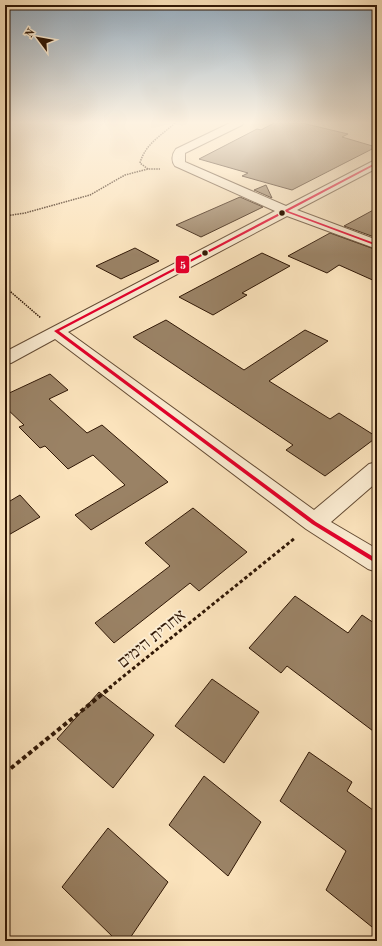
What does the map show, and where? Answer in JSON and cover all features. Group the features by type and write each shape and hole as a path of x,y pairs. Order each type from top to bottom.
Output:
{"street":[{"path":"5,359 369,167"},
{"path":"189,168 287,211 377,245"},
{"path":"56,331 314,523 377,562"},
{"path":"314,523 377,470"}],"path":[{"path":"5,216 25,213 90,195 125,175 148,169 189,168"},
{"path":"5,287 56,331"},
{"name":"אחרית הימים","path":"5,773 314,523"}],"building":[{"path":"228,167 337,167 292,190 242,176 248,173"},
{"path":"266,185 272,198 254,190"},
{"path":"240,197 263,207 201,237 176,225"},
{"path":"377,208 377,238 344,226"},
{"path":"330,233 377,250 377,282 339,265 327,273 288,256"},
{"path":"135,248 159,261 121,279 96,266"},
{"path":"262,253 290,266 242,293 247,295 213,315 179,297"},
{"path":"166,320 244,370 305,330 328,341 269,381 330,419 339,413 377,437 325,476 286,450 293,445 133,337"},
{"path":"50,374 68,390 49,399 87,433 102,425 168,482 91,530 75,515 125,485 93,455 68,469 45,446 40,448 19,427 24,425 5,407 5,395"},
{"path":"20,495 40,517 5,537 5,504"},
{"path":"193,508 247,552 199,591 190,583 114,643 95,623 170,566 145,543"},
{"path":"295,596 348,633 362,615 377,625 377,734 287,666 281,673 249,648"},
{"path":"212,679 259,712 224,763 175,726"},
{"path":"99,692 154,735 113,788 57,739"},
{"path":"309,752 352,782 347,791 377,813 377,931 326,890 346,851 280,801"},
{"path":"204,776 261,822 228,876 169,825"},
{"path":"108,828 168,882 128,941 117,941 62,887"}],"transit line":[{"name":"5","path":"369,167 56,331 314,523 377,562"},
{"name":"5","path":"287,211 377,245"}]}
